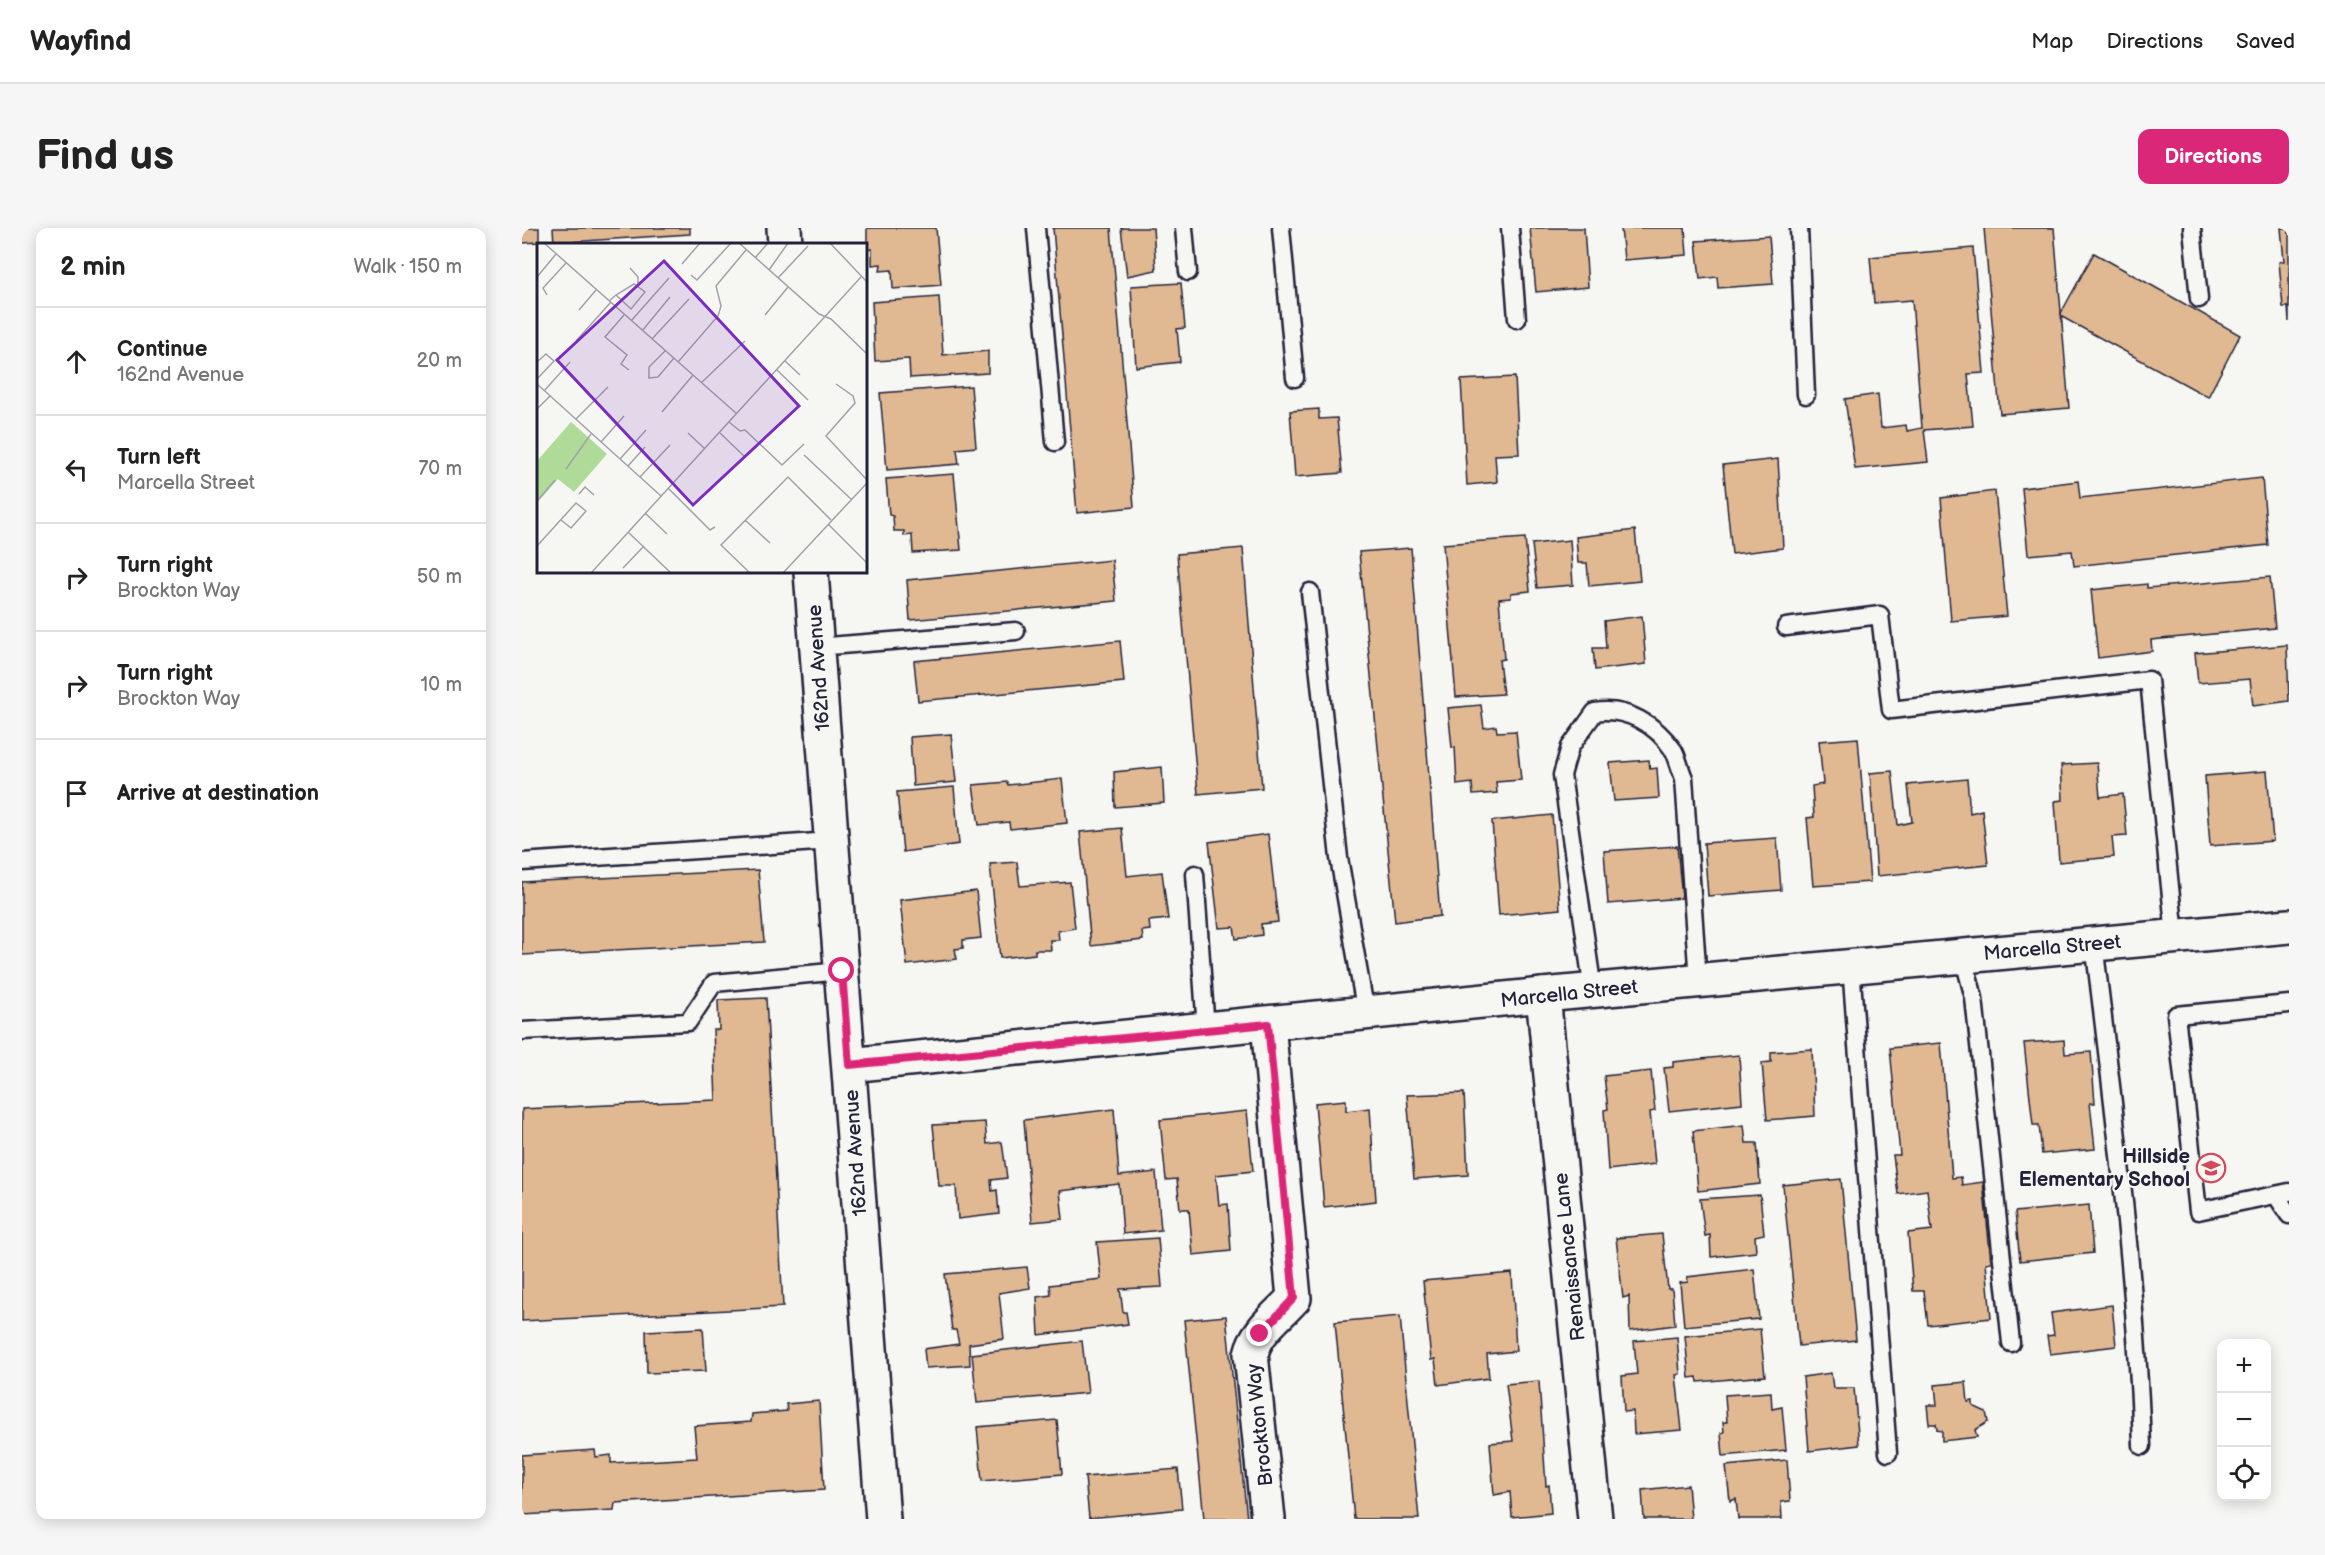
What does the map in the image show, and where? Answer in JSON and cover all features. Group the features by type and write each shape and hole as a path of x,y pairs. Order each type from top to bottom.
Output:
{"street":[{"path":"784,228 785,243"},
{"name":"162nd Avenue","path":"811,573 883,1519"},
{"name":"Marcella Street","path":"849,1065 1543,995 2289,926"},
{"name":"Renaissance Lane","path":"1543,995 1595,1519"},
{"name":"Brockton Way","path":"1268,1024 1294,1298 1260,1334 1251,1354 1268,1519"}],"lane":[{"path":"1036,228 1055,442"},
{"path":"1184,228 1188,272"},
{"path":"1281,228 1295,378"},
{"path":"1510,228 1518,319"},
{"path":"1799,228 1806,395"},
{"path":"2192,228 2199,299"},
{"path":"1310,592 1339,858 1366,1014"},
{"path":"1786,627 1880,615 1891,710 2149,680 2175,936"},
{"path":"816,647 1016,631"},
{"path":"1593,991 1562,775 1570,747 1594,712 1611,710 1629,714 1653,728 1674,752 1684,778 1698,981"},
{"path":"522,862 831,841"},
{"path":"1195,874 1206,1030"},
{"path":"2094,943 2129,1254 2142,1446"},
{"path":"1963,956 1974,998 2011,1343"},
{"path":"1851,966 1888,1453"},
{"path":"522,1031 688,1022 714,983 842,971"},
{"path":"2289,1004 2176,1015 2198,1210 2282,1194 2289,1215"}],"building":[{"path":"522,228 539,228 539,242 522,243"},
{"path":"553,228 690,228 690,234 554,243"},
{"path":"867,228 936,228 941,285 893,289 892,270 880,271 881,264 872,265 872,249 867,250"},
{"path":"1053,228 1111,228 1134,507 1077,513"},
{"path":"1121,228 1153,228 1156,270 1127,276"},
{"path":"1530,228 1584,228 1588,287 1536,292"},
{"path":"1621,228 1685,228 1687,255 1624,260"},
{"path":"1984,228 2054,228 2069,408 2000,414"},
{"path":"2281,228 2289,228 2289,322 2288,307 2283,307 2279,262 2284,261"},
{"path":"1769,236 1773,284 1718,288 1717,277 1700,279 1696,241"},
{"path":"1973,248 1984,373 1968,374 1973,426 1924,430 1928,462 1855,469 1845,399 1878,394 1881,428 1906,425 1907,431 1922,428 1912,300 1874,303 1870,257"},
{"path":"2094,253 2240,335 2208,397 2062,317 2061,313"},
{"path":"1181,283 1185,328 1177,329 1180,362 1136,367 1131,286"},
{"path":"939,297 943,355 988,351 988,373 910,378 909,359 875,361 872,302"},
{"path":"1515,377 1519,454 1495,455 1497,482 1467,485 1461,380"},
{"path":"971,386 976,447 957,449 959,464 887,470 880,393"},
{"path":"1319,409 1319,419 1337,418 1342,473 1295,477 1290,411"},
{"path":"1778,459 1783,548 1732,554 1723,465"},
{"path":"954,474 961,550 913,553 912,535 904,536 904,531 894,531 893,516 889,515 886,479"},
{"path":"2262,478 2268,545 2074,566 2072,551 2028,555 2022,488 2078,481 2080,498"},
{"path":"1995,491 2007,616 1951,621 1941,498"},
{"path":"1635,530 1640,581 1589,586 1587,563 1578,563 1576,537"},
{"path":"1525,538 1530,591 1511,593 1511,598 1499,599 1504,659 1499,660 1503,694 1456,697 1443,544"},
{"path":"1570,540 1573,585 1537,588 1532,544"},
{"path":"1243,548 1262,788 1198,794 1177,554"},
{"path":"1411,548 1440,916 1395,922 1359,552"},
{"path":"1112,560 1116,601 910,620 907,580"},
{"path":"2270,577 2275,628 2151,640 2152,651 2098,658 2091,590 2147,584 2147,588"},
{"path":"1642,616 1646,664 1595,670 1593,648 1606,648 1604,621"},
{"path":"1120,641 1124,682 918,701 914,661"},
{"path":"2287,645 2289,701 2253,706 2250,679 2198,683 2195,653"},
{"path":"1481,705 1484,728 1496,726 1497,732 1516,731 1521,780 1496,782 1497,793 1473,795 1472,783 1457,785 1455,747 1452,748 1448,708"},
{"path":"951,734 956,782 913,786 910,737"},
{"path":"1858,738 1870,882 1813,886 1807,818 1814,817 1812,786 1823,784 1819,741"},
{"path":"1649,760 1650,769 1657,768 1659,798 1614,801 1610,763"},
{"path":"2097,763 2100,797 2123,794 2127,836 2112,837 2114,857 2059,862 2055,801 2063,800 2061,765"},
{"path":"1162,767 1164,803 1115,807 1114,772"},
{"path":"1892,771 1898,825 1912,822 1908,785 1967,779 1970,813 1982,810 1988,865 1877,876 1870,773"},
{"path":"2267,771 2273,841 2210,846 2205,776"},
{"path":"1062,779 1067,823 1010,829 1009,822 979,825 973,785 1007,782 1008,785"},
{"path":"954,787 959,844 903,852 897,792"},
{"path":"1552,815 1560,909 1499,915 1492,821"},
{"path":"1122,828 1127,876 1162,872 1168,919 1149,921 1150,930 1142,931 1143,940 1091,946 1080,832"},
{"path":"1268,834 1278,922 1261,924 1262,935 1236,939 1234,927 1219,928 1209,842"},
{"path":"1777,838 1781,890 1708,896 1704,843"},
{"path":"1677,846 1682,898 1608,904 1604,851"},
{"path":"1017,862 1020,886 1070,882 1075,928 1058,931 1059,940 1050,940 1051,950 1035,950 1035,954 1000,958 990,864"},
{"path":"758,870 764,942 522,955 522,882"},
{"path":"976,891 981,938 963,940 963,948 955,949 957,959 907,965 900,900"},
{"path":"766,998 783,1307 522,1321 522,1109 716,1100 713,1030 719,1030 718,1000"},
{"path":"2064,1040 2065,1054 2091,1052 2095,1103 2090,1103 2095,1149 2042,1154 2039,1125 2033,1125 2024,1043"},
{"path":"1941,1043 1952,1178 1961,1177 1962,1185 1983,1182 1991,1262 1986,1263 1991,1318 1928,1325 1924,1291 1913,1291 1908,1233 1932,1230 1927,1190 1898,1194 1893,1155 1900,1155 1890,1048"},
{"path":"1812,1049 1815,1116 1767,1120 1762,1063 1771,1062 1771,1052"},
{"path":"1739,1055 1742,1103 1669,1111 1664,1068 1673,1067 1673,1062"},
{"path":"1651,1071 1655,1111 1650,1112 1655,1164 1608,1170 1604,1110 1608,1109 1604,1076"},
{"path":"1464,1093 1468,1175 1414,1179 1407,1095"},
{"path":"1346,1100 1346,1111 1370,1108 1376,1201 1324,1207 1315,1103"},
{"path":"1114,1109 1119,1176 1156,1172 1161,1230 1123,1234 1119,1184 1060,1191 1063,1219 1032,1222 1024,1120"},
{"path":"1247,1111 1253,1171 1216,1175 1219,1205 1228,1204 1231,1251 1193,1255 1189,1209 1180,1209 1177,1179 1166,1180 1160,1120"},
{"path":"985,1122 987,1144 1002,1142 1007,1178 991,1180 992,1191 997,1190 999,1214 958,1219 956,1186 939,1186 933,1125"},
{"path":"1744,1125 1746,1143 1757,1143 1760,1184 1698,1191 1693,1131"},
{"path":"1841,1179 1856,1340 1799,1346 1783,1185"},
{"path":"1760,1195 1764,1234 1755,1236 1756,1252 1711,1257 1710,1235 1705,1236 1700,1199"},
{"path":"2089,1205 2093,1253 2020,1261 2015,1212"},
{"path":"1662,1234 1668,1289 1672,1289 1675,1325 1630,1331 1629,1296 1623,1298 1616,1238"},
{"path":"1158,1238 1162,1287 1120,1289 1123,1312 1126,1312 1128,1324 1039,1335 1037,1297 1051,1295 1050,1285 1101,1279 1097,1242"},
{"path":"1027,1267 1030,1288 999,1293 1004,1339 969,1344 970,1365 926,1368 924,1349 959,1344 956,1330 952,1330 945,1274"},
{"path":"1754,1269 1759,1319 1684,1326 1680,1283 1688,1282 1687,1277"},
{"path":"1512,1273 1516,1351 1487,1354 1489,1378 1438,1385 1435,1359 1431,1360 1423,1281"},
{"path":"2112,1305 2116,1346 2050,1354 2047,1336 2054,1335 2051,1313"},
{"path":"1226,1316 1247,1519 1204,1519 1184,1320"},
{"path":"1400,1316 1419,1519 1354,1519 1335,1322"},
{"path":"703,1328 706,1371 647,1373 646,1331"},
{"path":"1760,1329 1765,1376 1698,1382 1697,1377 1689,1378 1685,1336"},
{"path":"1677,1337 1680,1374 1676,1375 1682,1430 1634,1434 1633,1411 1624,1412 1622,1376 1637,1374 1634,1341"},
{"path":"1082,1341 1088,1393 977,1403 972,1354"},
{"path":"1831,1373 1833,1388 1854,1388 1859,1445 1809,1451 1803,1377"},
{"path":"1539,1381 1546,1486 1549,1485 1551,1513 1512,1517 1510,1492 1494,1495 1490,1443 1513,1441 1506,1384"},
{"path":"1966,1382 1968,1402 1973,1401 1973,1406 1986,1412 1988,1422 1975,1430 1977,1437 1942,1441 1942,1431 1937,1430 1936,1424 1929,1424 1927,1405 1937,1405 1935,1385"},
{"path":"1771,1392 1772,1409 1782,1407 1786,1450 1723,1456 1721,1433 1724,1432 1723,1422 1727,1422 1725,1395"},
{"path":"819,1401 824,1490 615,1503 614,1510 522,1515 522,1455 595,1450 596,1457 611,1455 611,1463 697,1458 694,1426 751,1422 752,1414 787,1411 786,1404"},
{"path":"1057,1420 1062,1474 982,1481 977,1427"},
{"path":"1787,1460 1790,1501 1781,1502 1782,1519 1738,1519 1736,1499 1730,1501 1726,1466"},
{"path":"1178,1469 1182,1509 1089,1518 1085,1477"},
{"path":"1688,1485 1691,1519 1644,1519 1642,1490"}],"place":[{"name":"Hillside Elementary School","path":"2211,1168"}],"route":[{"path":"842,971 849,1065 1268,1024 1294,1298 1260,1334"}]}
